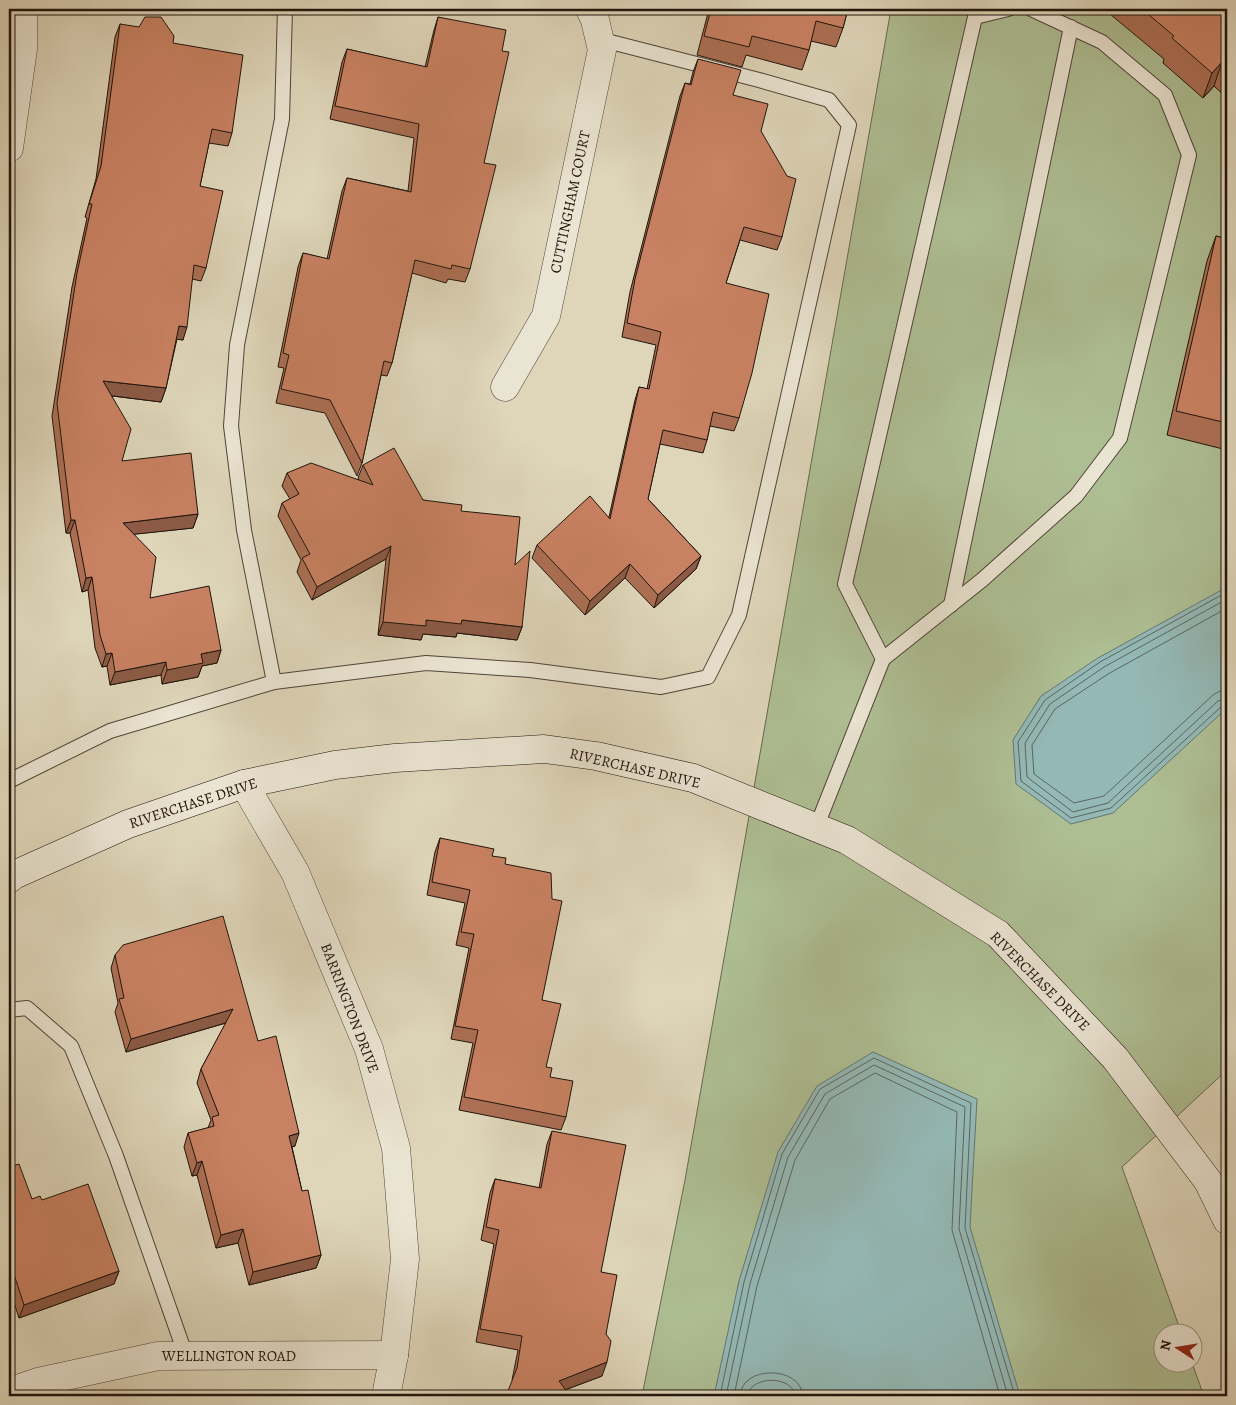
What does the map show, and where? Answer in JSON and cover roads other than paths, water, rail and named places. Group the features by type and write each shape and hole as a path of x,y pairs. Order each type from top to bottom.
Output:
{"street":[{"path":"9,148 23,49 23,9"},
{"name":"CUTTINGHAM COURT","path":"505,387 546,316 602,50 595,20 590,9"},
{"name":"RIVERCHASE DRIVE","path":"9,879 14,875 128,824 244,784 335,765 396,758 544,749 596,756 693,778 847,840 998,934 1115,1058 1208,1180 1227,1220"},
{"name":"BARRINGTON DRIVE","path":"244,784 295,872 369,1049 396,1148 405,1259 394,1355 386,1396"},
{"name":"WELLINGTON ROAD","path":"9,1392 38,1382 158,1356 394,1355"}],"lane":[{"path":"274,682 244,530 231,426 237,345 282,120 286,9"},
{"path":"882,659 844,584 975,17 1008,9"},
{"path":"816,828 882,659 982,580 1076,496 1120,438 1189,155 1166,94 1102,42 1031,9"},
{"path":"951,605 1071,28"},
{"path":"9,781 110,731 274,682 426,663 530,670 661,687 708,677 739,615 849,125 829,100 599,39"},
{"path":"9,1010 27,1008 71,1046 116,1156 186,1356"}],"water":[{"path":"1227,587 1227,708 1113,813 1071,824 1016,784 1013,740 1041,696 1098,658"},
{"path":"873,1052 977,1099 970,1227 1020,1396 794,1396 772,1392 746,1396 714,1396 739,1281 778,1152 817,1086"}]}
